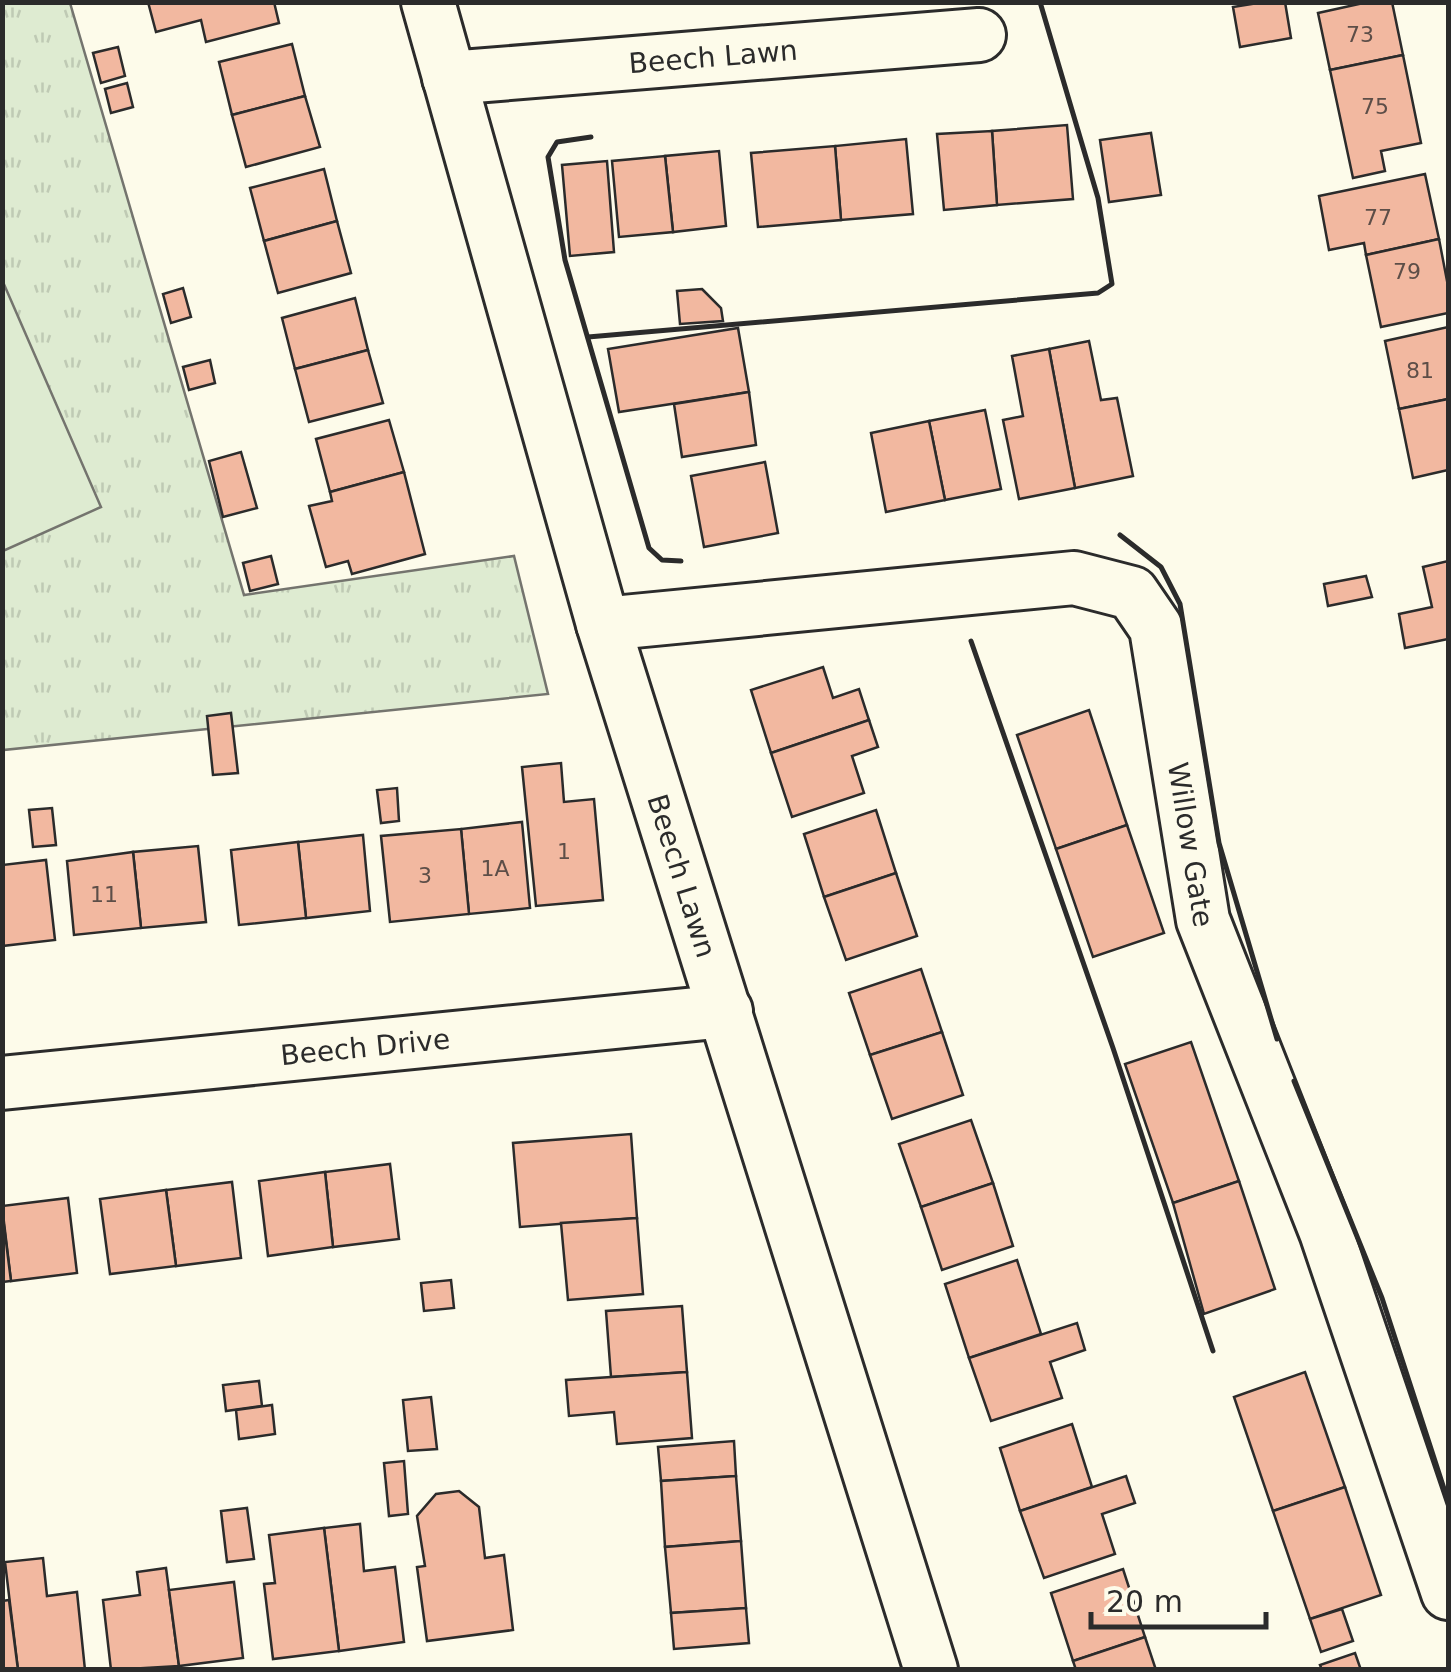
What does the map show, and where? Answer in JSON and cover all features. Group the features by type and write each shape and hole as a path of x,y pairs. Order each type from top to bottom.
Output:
{"street":[{"name":"Beech Lawn","path":"428,2 603,624 931,1670"},
{"name":"Beech Lawn","path":"450,78 978,35"},
{"name":"Willow Gate","path":"603,624 1074,578 1132,593 1156,628 1203,920 1326,1232 1448,1593"},
{"name":"Beech Drive","path":"2,1083 726,1011"}],"green space":[{"path":"3,3 70,3 244,595 514,556 548,694 3,750"},
{"path":"3,282 101,507 2,551"}],"building":[{"path":"148,2 274,2 279,23 206,42 201,20 156,32"},
{"path":"1285,2 1291,38 1240,47 1233,7"},
{"path":"1368,2 1392,2 1403,55 1330,70 1318,13"},
{"path":"292,44 305,96 232,115 219,62"},
{"path":"118,47 125,76 101,83 93,53"},
{"path":"1403,55 1421,143 1381,151 1385,171 1353,178 1330,70"},
{"path":"127,83 133,107 111,113 105,89"},
{"path":"305,96 320,147 246,167 232,115"},
{"path":"1067,125 1073,199 997,205 992,131"},
{"path":"992,131 997,205 944,210 937,134"},
{"path":"1151,133 1161,195 1109,202 1100,140"},
{"path":"906,139 913,214 841,220 835,146"},
{"path":"835,146 841,220 758,227 751,153"},
{"path":"719,151 726,226 673,232 665,156"},
{"path":"665,156 673,232 619,237 612,161"},
{"path":"607,161 614,252 570,256 562,165"},
{"path":"324,169 337,221 264,241 250,188"},
{"path":"1425,174 1439,239 1366,255 1364,243 1329,250 1319,196"},
{"path":"337,221 351,273 278,293 264,241"},
{"path":"1439,239 1448,286 1448,313 1381,327 1366,255"},
{"path":"183,288 191,317 171,323 163,294"},
{"path":"702,289 721,308 723,321 680,324 677,291"},
{"path":"355,298 368,350 295,369 282,318"},
{"path":"1448,327 1448,399 1399,409 1385,341"},
{"path":"738,328 749,392 619,412 608,349"},
{"path":"1089,341 1101,400 1117,398 1133,476 1075,488 1049,349"},
{"path":"1049,349 1075,488 1019,499 1003,420 1023,416 1012,356"},
{"path":"368,350 383,403 309,422 295,369"},
{"path":"210,360 215,383 189,390 183,367"},
{"path":"749,392 756,445 682,457 674,404"},
{"path":"1448,399 1448,470 1413,478 1399,409"},
{"path":"985,410 1001,489 945,500 929,421"},
{"path":"389,420 404,472 330,492 316,439"},
{"path":"929,421 945,500 886,512 871,433"},
{"path":"241,452 257,508 223,517 209,461"},
{"path":"765,462 778,533 704,547 691,476"},
{"path":"404,472 425,554 352,574 348,561 326,567 309,506 332,501 330,492"},
{"path":"271,556 278,584 250,591 243,563"},
{"path":"1448,561 1448,639 1405,648 1399,614 1432,607 1423,567"},
{"path":"1366,576 1372,597 1328,606 1324,584"},
{"path":"823,667 833,698 859,689 869,720 771,753 751,690"},
{"path":"1089,710 1127,825 1056,849 1017,735"},
{"path":"231,713 238,773 213,775 207,716"},
{"path":"869,720 878,747 852,756 864,793 792,817 771,753"},
{"path":"561,763 564,802 594,799 603,900 536,906 522,767"},
{"path":"397,788 399,821 381,823 377,790"},
{"path":"52,808 56,845 33,847 29,810"},
{"path":"876,810 896,873 824,897 804,834"},
{"path":"522,822 530,908 469,914 461,829"},
{"path":"1127,825 1164,933 1093,957 1056,849"},
{"path":"461,829 469,914 390,922 381,836"},
{"path":"363,835 370,911 306,918 298,842"},
{"path":"298,842 306,918 239,925 231,850"},
{"path":"198,846 206,922 141,928 133,852"},
{"path":"133,852 141,928 74,935 67,861"},
{"path":"46,860 55,940 2,946 2,865"},
{"path":"896,873 917,936 846,960 824,897"},
{"path":"921,969 942,1032 870,1055 849,993"},
{"path":"942,1032 963,1095 892,1119 870,1055"},
{"path":"1191,1042 1239,1181 1173,1203 1125,1064"},
{"path":"971,1120 993,1183 921,1207 899,1144"},
{"path":"631,1134 637,1218 520,1227 513,1143"},
{"path":"390,1164 399,1239 333,1247 325,1172"},
{"path":"325,1172 333,1247 268,1256 259,1181"},
{"path":"1239,1181 1275,1289 1204,1314 1173,1203"},
{"path":"232,1182 241,1258 176,1266 166,1190"},
{"path":"993,1183 1013,1246 942,1270 921,1207"},
{"path":"166,1190 176,1266 110,1274 100,1199"},
{"path":"68,1198 77,1273 11,1281 2,1206"},
{"path":"2,1210 11,1281 2,1282"},
{"path":"637,1218 643,1294 568,1300 561,1223"},
{"path":"1017,1260 1041,1334 969,1358 945,1284"},
{"path":"451,1280 454,1308 424,1311 421,1283"},
{"path":"682,1306 687,1372 611,1377 606,1311"},
{"path":"1077,1323 1085,1350 1050,1362 1062,1398 991,1421 969,1358"},
{"path":"687,1372 692,1438 617,1444 614,1412 569,1416 566,1380"},
{"path":"1305,1372 1345,1487 1273,1511 1234,1397"},
{"path":"259,1381 262,1406 226,1411 223,1385"},
{"path":"431,1397 437,1449 408,1451 403,1400"},
{"path":"272,1405 275,1434 239,1439 236,1410"},
{"path":"1072,1424 1092,1487 1020,1511 1000,1448"},
{"path":"734,1441 736,1476 661,1481 658,1447"},
{"path":"404,1461 408,1514 389,1516 384,1463"},
{"path":"736,1476 741,1541 665,1547 661,1481"},
{"path":"1126,1476 1135,1503 1102,1514 1115,1554 1044,1578 1020,1511"},
{"path":"1345,1487 1381,1595 1310,1619 1273,1511"},
{"path":"459,1491 479,1507 485,1558 504,1555 513,1630 427,1641 417,1567 425,1566 417,1516 436,1494"},
{"path":"247,1508 254,1559 227,1562 221,1511"},
{"path":"360,1524 364,1571 395,1567 404,1642 339,1651 324,1528"},
{"path":"324,1528 339,1651 273,1659 264,1584 275,1583 269,1535"},
{"path":"741,1541 746,1608 671,1613 665,1547"},
{"path":"43,1558 47,1596 77,1592 85,1670 18,1670 5,1562"},
{"path":"166,1568 179,1666 111,1670 103,1600 140,1595 137,1572"},
{"path":"1123,1569 1145,1637 1073,1661 1051,1593"},
{"path":"234,1582 243,1658 179,1666 169,1590"},
{"path":"9,1600 18,1670 2,1670 2,1601"},
{"path":"746,1608 749,1643 674,1649 671,1613"},
{"path":"1342,1609 1353,1641 1321,1652 1310,1619"},
{"path":"1145,1637 1156,1670 1076,1670 1073,1661"},
{"path":"1355,1653 1361,1670 1322,1670 1320,1665"}],"wall":[{"path":"588,337 1098,293 1112,284 1098,198 1040,2"},
{"path":"591,137 557,142 548,157 565,260 649,548 662,560 681,561"},
{"path":"1120,535 1161,567 1180,604 1219,843 1277,1039"},
{"path":"971,641 1113,1048 1213,1351"},
{"path":"1294,1081 1382,1298 1448,1501"}]}
